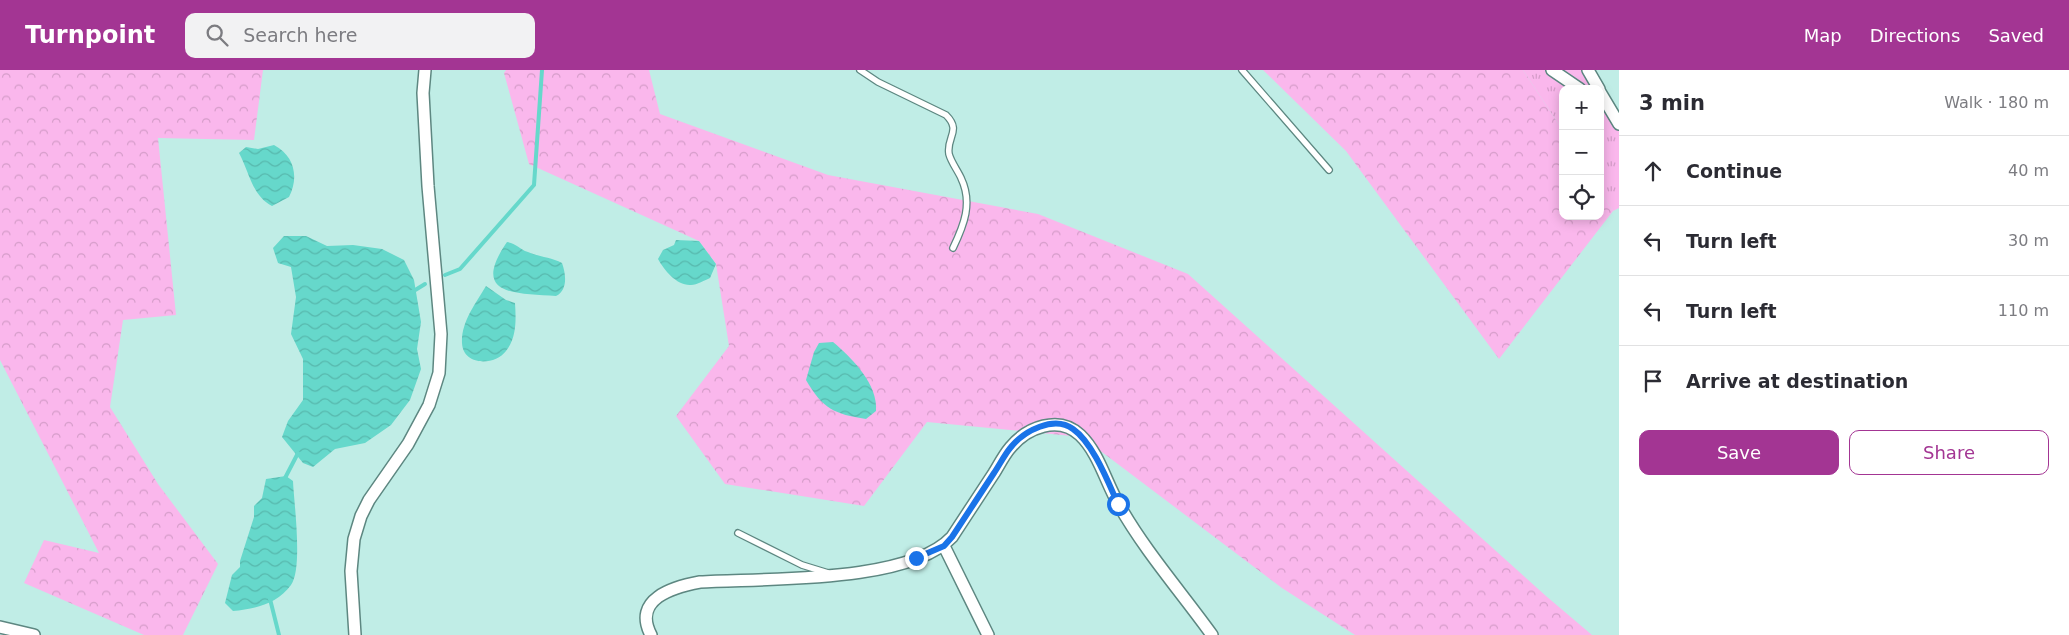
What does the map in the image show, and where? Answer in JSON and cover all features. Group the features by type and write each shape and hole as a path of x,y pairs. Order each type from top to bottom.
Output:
{"street":[{"path":"355,635 351,571 354,540 361,516 369,500 408,444 429,405 439,373 441,334 428,186 423,93 425,70"},
{"path":"1552,70 1574,85"},
{"path":"1588,70 1597,85"},
{"path":"1604,105 1619,124"},
{"path":"651,635 647,626 646,615 654,600 667,590 685,584 857,573 891,566 944,546 952,537 1011,447 1030,431 1042,426 1055,424 1066,425 1082,437 1097,460 1118,504 1132,527 1212,635"},
{"path":"944,546 988,635"},
{"path":"0,627 34,635"}],"lane":[{"path":"860,70 878,82 946,115 951,120 954,134 949,154 964,185 967,202 964,223 953,248"},
{"path":"1242,70 1329,170"},
{"path":"738,533 802,565 835,575"}],"green space":[{"path":"0,70 263,70 254,140 158,138 176,315 123,320 110,407 158,484 218,564 183,635 144,635 24,583 44,540 99,553 0,360"},
{"path":"506,70 649,70 660,114 828,175 1038,214 1188,274 1546,596 1592,635 1355,635 1282,588 1082,437 927,422 864,506 725,484 676,416 729,346 716,264 699,241 529,164 504,73"},
{"path":"1263,70 1523,70 1559,125 1559,220 1604,220 1604,197 1613,211 1499,359 1346,151"},
{"path":"1523,70 1584,70 1593,85 1559,85 1559,125"},
{"path":"1604,102 1619,126 1619,208 1613,211 1604,197"}],"water":[{"path":"274,145 287,155 291,161 294,182 289,197 272,206 265,202 255,190 239,153 246,147 258,149"},
{"path":"284,236 306,236 327,246 353,245 382,249 404,260 414,280 421,322 417,349 421,369 410,400 391,425 365,443 335,449 313,467 303,463 282,437 288,421 303,400 303,359 291,334 296,297 291,267 278,263 273,248"},
{"path":"676,240 699,241 716,264 710,278 696,284 686,285 676,280 667,272 658,259 663,250 674,245"},
{"path":"507,242 532,254 554,259 562,263 565,281 563,290 556,296 526,294 502,288 495,282 493,273 497,260"},
{"path":"486,286 506,300 515,303 515,322 514,334 506,351 495,359 480,361 473,360 464,351 462,335 470,313"},
{"path":"833,342 862,372 873,391 876,411 866,419 846,415 830,408 818,398 806,380 814,352 819,343"},
{"path":"286,476 293,481 297,551 295,577 291,585 272,601 257,607 233,611 225,603 232,575 240,567 240,561 254,517 254,506 262,498 266,479"}],"waterway":[{"path":"445,275 460,269 534,185 542,70"},
{"path":"412,292 425,284"},
{"path":"284,480 298,453"},
{"path":"270,599 279,635"}],"route":[{"path":"916,558 944,546 952,537 1011,447 1030,431 1042,426 1066,425 1082,437 1097,460 1118,504"}]}
